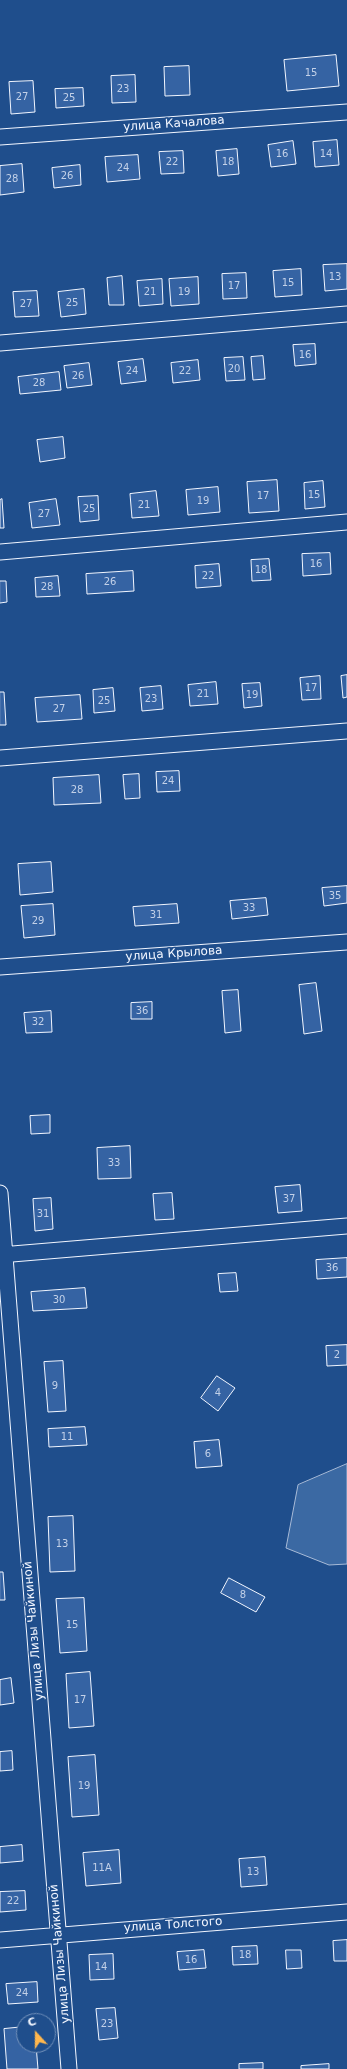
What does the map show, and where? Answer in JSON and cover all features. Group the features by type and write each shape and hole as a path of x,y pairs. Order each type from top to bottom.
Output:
{"street":[{"name":"улица Качалова","path":"0,137 347,112"},
{"path":"0,343 347,314"},
{"path":"0,552 347,522"},
{"path":"0,758 347,731"},
{"name":"улица Крылова","path":"0,967 347,942"},
{"name":"улица Лизы Чайкиной","path":"0,1193 2,1255 69,2069"},
{"path":"2,1255 347,1226"},
{"name":"улица Толстого","path":"0,1940 58,1934 347,1912"}],"water":[{"path":"347,1464 347,1564 329,1565 286,1548 298,1485"}],"building":[{"path":"336,55 339,86 287,91 284,60"},
{"path":"189,66 190,95 165,96 164,67"},
{"path":"135,75 136,102 112,103 111,76"},
{"path":"33,81 35,112 11,114 9,82"},
{"path":"83,88 84,106 56,108 55,89"},
{"path":"337,140 339,165 315,167 313,142"},
{"path":"293,141 296,164 271,167 268,145"},
{"path":"237,149 239,174 218,176 216,151"},
{"path":"183,151 184,173 161,174 159,152"},
{"path":"138,155 140,179 107,182 105,157"},
{"path":"22,164 24,192 0,195 0,166"},
{"path":"80,165 81,185 54,188 52,168"},
{"path":"347,264 347,289 325,291 323,265"},
{"path":"301,269 302,295 275,297 273,271"},
{"path":"246,273 247,298 223,299 222,274"},
{"path":"122,276 124,305 109,305 107,278"},
{"path":"198,277 199,304 171,306 169,279"},
{"path":"162,279 163,304 139,306 137,281"},
{"path":"84,289 86,314 61,317 58,292"},
{"path":"37,291 39,316 15,317 13,292"},
{"path":"315,344 316,364 295,366 293,345"},
{"path":"263,356 265,379 253,380 251,357"},
{"path":"243,357 245,380 226,381 224,358"},
{"path":"143,359 146,381 121,384 118,362"},
{"path":"198,360 200,380 173,383 171,363"},
{"path":"89,363 92,385 67,388 64,366"},
{"path":"59,372 61,390 20,394 18,377"},
{"path":"63,437 65,458 40,462 37,440"},
{"path":"277,480 279,511 249,513 247,482"},
{"path":"323,481 325,507 305,509 304,483"},
{"path":"218,487 220,512 188,515 186,490"},
{"path":"156,491 159,516 132,518 130,494"},
{"path":"98,496 99,520 80,522 78,497"},
{"path":"2,499 4,528 0,528 0,500"},
{"path":"56,499 60,525 32,528 29,503"},
{"path":"330,553 331,574 303,576 302,554"},
{"path":"269,559 271,580 252,581 251,560"},
{"path":"219,564 221,586 196,588 195,566"},
{"path":"133,571 134,591 87,594 86,574"},
{"path":"58,576 60,596 36,597 35,578"},
{"path":"0,581 6,581 7,602 0,603"},
{"path":"347,675 347,697 343,698 341,676"},
{"path":"320,676 321,699 302,700 300,678"},
{"path":"216,682 218,704 190,706 188,685"},
{"path":"260,683 262,706 244,708 242,684"},
{"path":"161,686 163,709 142,711 140,688"},
{"path":"113,688 115,711 94,713 93,690"},
{"path":"0,692 4,692 6,725 0,725"},
{"path":"80,695 82,719 37,722 35,698"},
{"path":"179,771 180,791 157,792 156,772"},
{"path":"139,774 140,798 125,799 123,775"},
{"path":"99,775 101,803 54,805 53,778"},
{"path":"51,862 53,892 20,895 18,864"},
{"path":"347,886 347,903 324,906 322,888"},
{"path":"266,898 268,915 232,919 230,901"},
{"path":"53,904 55,935 24,938 21,906"},
{"path":"177,904 179,923 135,926 133,907"},
{"path":"316,983 322,1031 304,1034 299,985"},
{"path":"238,990 241,1031 225,1033 222,991"},
{"path":"152,1002 152,1019 131,1019 131,1003"},
{"path":"51,1011 52,1032 26,1033 24,1013"},
{"path":"50,1115 50,1133 31,1134 30,1116"},
{"path":"130,1146 131,1178 98,1179 97,1148"},
{"path":"300,1185 302,1211 278,1213 275,1187"},
{"path":"172,1193 174,1219 155,1220 153,1194"},
{"path":"51,1198 53,1229 35,1231 33,1199"},
{"path":"347,1258 347,1277 317,1279 316,1260"},
{"path":"236,1273 238,1291 220,1292 218,1274"},
{"path":"85,1288 87,1308 33,1311 31,1292"},
{"path":"347,1345 347,1365 327,1366 326,1346"},
{"path":"63,1361 66,1411 48,1412 44,1362"},
{"path":"217,1376 235,1388 218,1411 201,1398"},
{"path":"85,1427 87,1445 49,1447 48,1429"},
{"path":"219,1440 222,1466 196,1468 194,1442"},
{"path":"73,1516 75,1571 50,1572 48,1517"},
{"path":"0,1572 3,1572 5,1600 0,1600"},
{"path":"229,1578 265,1597 256,1612 221,1593"},
{"path":"84,1598 87,1651 60,1653 56,1599"},
{"path":"90,1672 94,1726 69,1728 66,1674"},
{"path":"11,1678 14,1703 0,1705 0,1680"},
{"path":"12,1751 13,1770 0,1771 0,1752"},
{"path":"95,1755 99,1815 72,1817 68,1757"},
{"path":"22,1845 23,1861 0,1863 0,1847"},
{"path":"119,1850 121,1883 86,1886 83,1853"},
{"path":"265,1857 267,1885 241,1887 239,1859"},
{"path":"25,1891 26,1910 0,1912 0,1892"},
{"path":"347,1940 347,1961 334,1961 333,1941"},
{"path":"257,1946 258,1964 233,1965 232,1947"},
{"path":"204,1950 206,1968 179,1970 177,1952"},
{"path":"286,1950 301,1950 302,1968 287,1969"},
{"path":"113,1954 114,1979 90,1980 89,1955"},
{"path":"37,1982 38,2002 8,2004 6,1984"},
{"path":"115,2008 118,2038 99,2040 96,2009"},
{"path":"16,2028 16,2053 37,2053 38,2069 7,2069 4,2029"},
{"path":"263,2063 263,2069 239,2069 239,2064"},
{"path":"329,2064 329,2069 301,2069 301,2066"}]}
